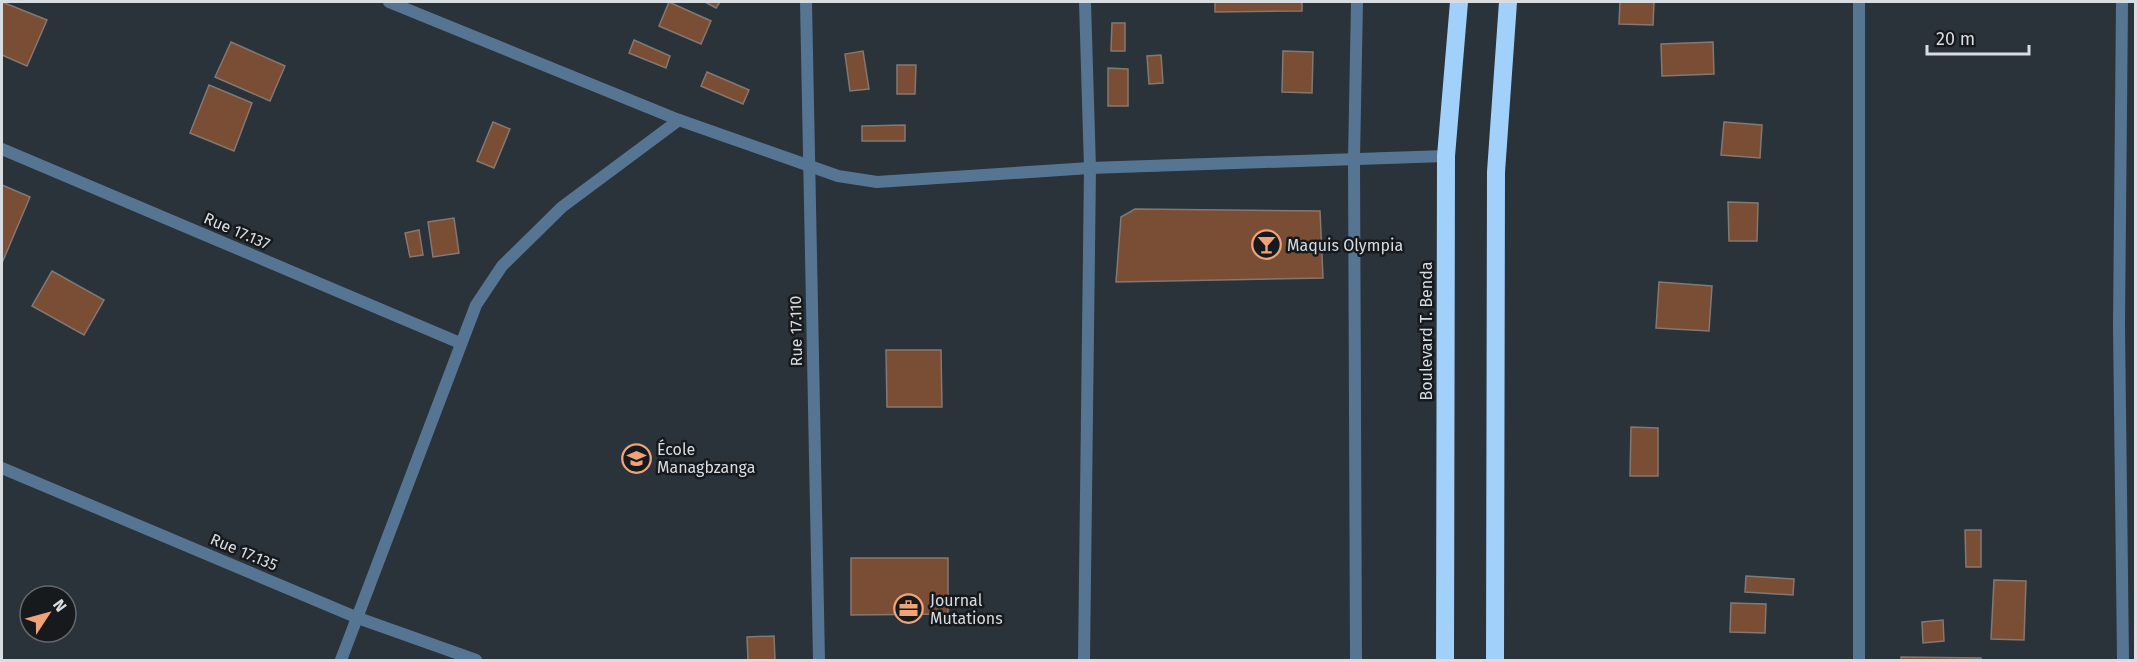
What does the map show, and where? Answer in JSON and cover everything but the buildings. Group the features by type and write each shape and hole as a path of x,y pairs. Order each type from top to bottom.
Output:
{"highway":[{"name":"Boulevard T. Benda","path":"1445,660 1446,156 1459,2"},
{"path":"1495,660 1496,172 1508,2"}],"street":[{"path":"389,2 679,120 838,176 877,182 1090,168 1446,156"},
{"name":"Rue 17.110","path":"806,2 819,660"},
{"path":"1084,660 1090,168 1085,2"},
{"path":"1356,660 1354,159 1357,2"},
{"path":"1859,2 1859,660"},
{"path":"2122,2 2119,325 2123,660"},
{"path":"341,660 476,305 502,266 562,207 679,120"},
{"name":"Rue 17.137","path":"2,149 460,343"},
{"name":"Rue 17.135","path":"2,468 358,618 476,660"}],"place":[{"name":"Maquis Olympia","path":"1266,245"},
{"name":"École Managbzanga","path":"636,458"},
{"name":"Journal Mutations","path":"909,609"}]}
